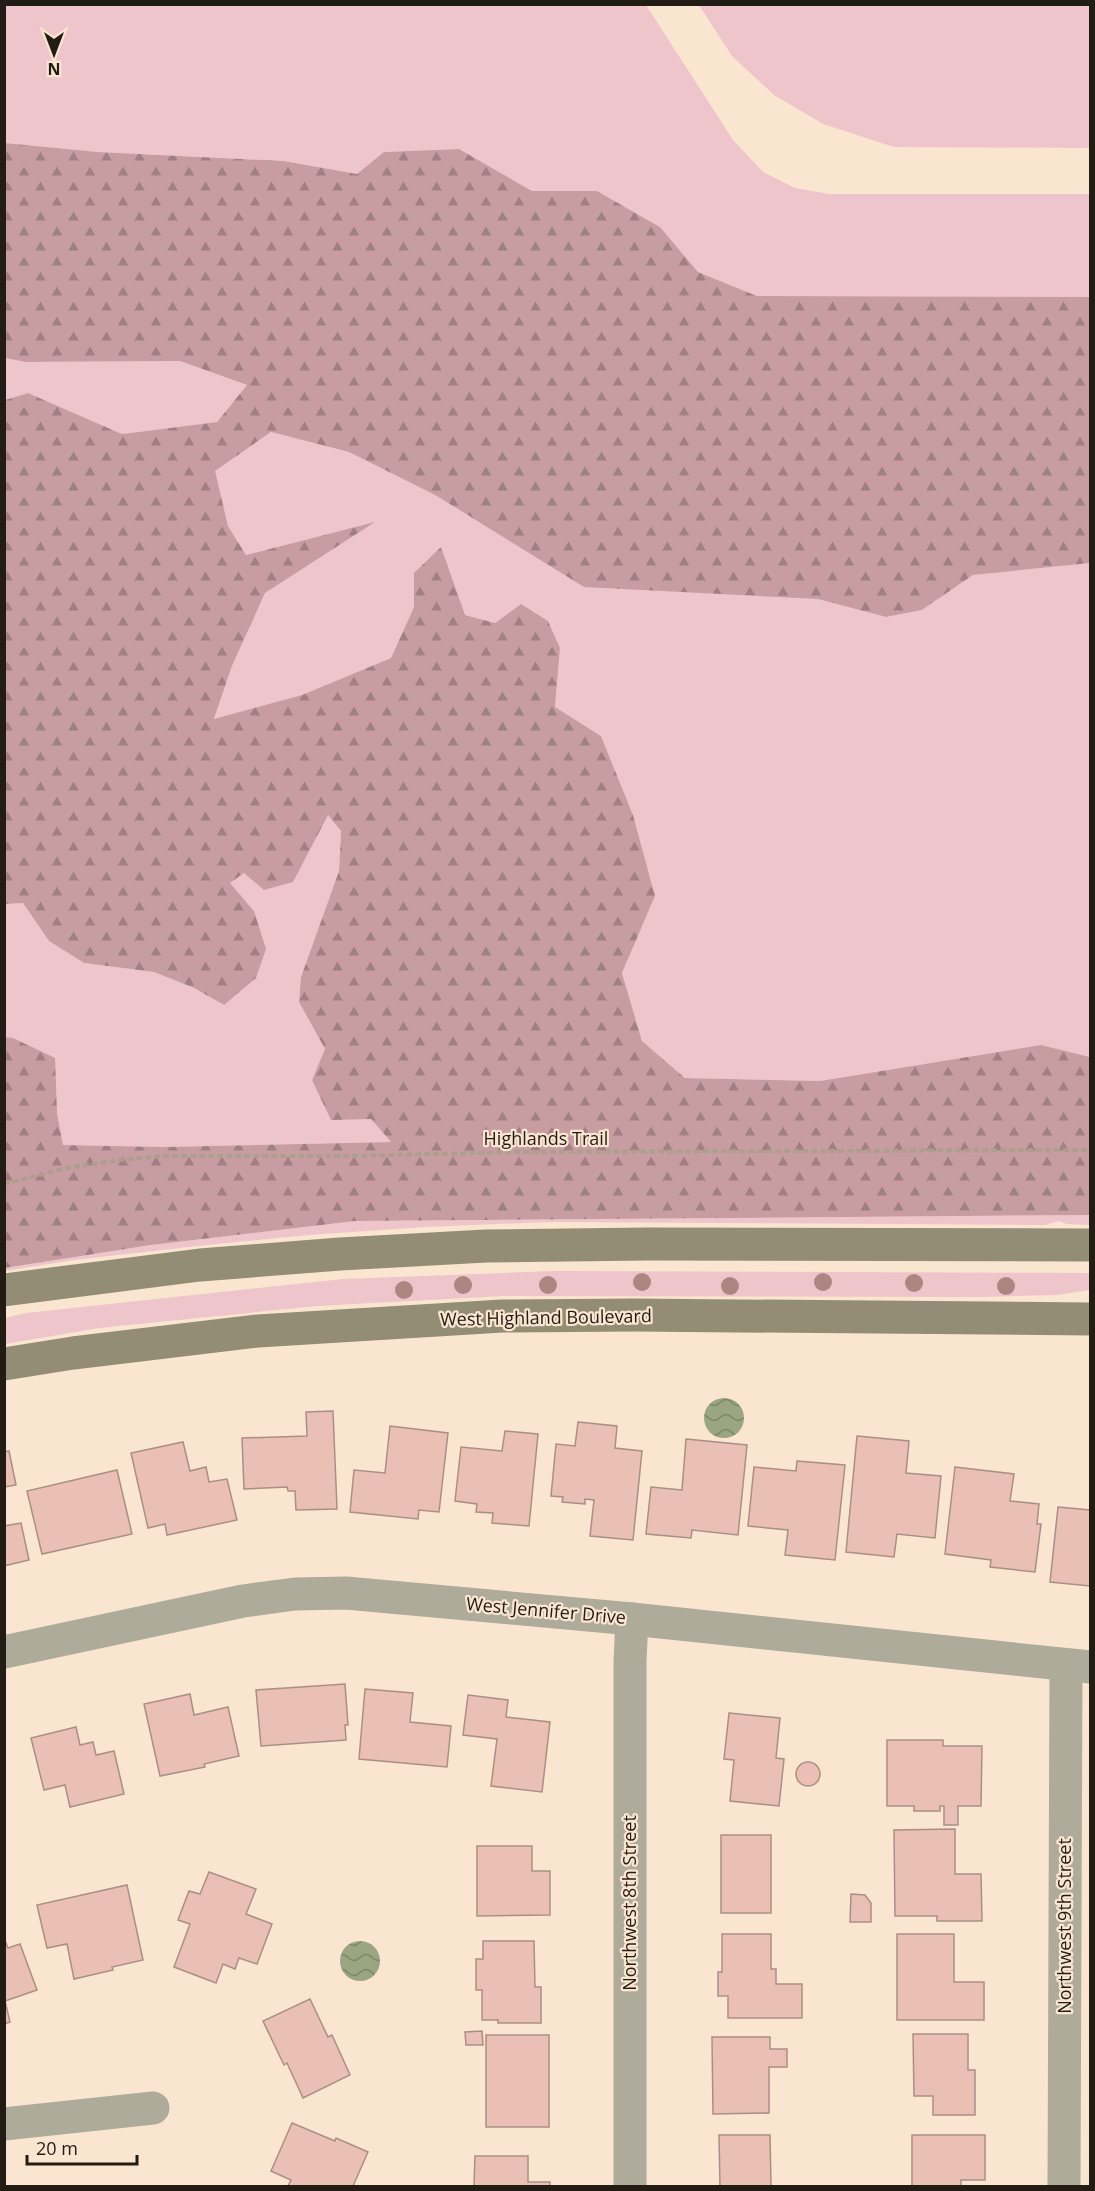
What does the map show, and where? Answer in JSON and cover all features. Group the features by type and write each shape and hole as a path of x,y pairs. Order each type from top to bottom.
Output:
{"main road":[{"path":"4,1290 200,1265 486,1246 1090,1245"},
{"name":"West Highland Boulevard","path":"4,1364 73,1353 258,1331 502,1316 1090,1318"}],"street":[{"name":"West Jennifer Drive","path":"4,1652 243,1601 295,1594 346,1593 632,1619 1078,1666"},
{"name":"Northwest 8th Street","path":"630,2187 630,1661 632,1619"},
{"name":"Northwest 9th Street","path":"1064,2187 1078,1666"},
{"path":"4,2124 153,2108"}],"path":[{"name":"Highlands Trail","path":"4,1184 67,1168 162,1156 1090,1150"}],"shaded area":[{"path":"5,5 646,5 733,140 763,172 795,188 829,194 1090,194 1090,297 757,296 698,272 660,227 597,191 532,191 459,149 384,152 357,174 284,161 98,152 5,143"},
{"path":"699,5 1090,5 1090,148 894,147 823,124 774,95 732,56"},
{"path":"5,358 25,362 180,361 247,385 217,422 122,434 28,393 5,400"},
{"path":"271,432 349,452 437,496 886,617 922,610 973,575 1090,563 1090,1057 1041,1045 820,1081 685,1078 642,1041 622,973 655,896 633,815 601,736 555,707 560,648 548,621 521,604 495,623 465,615 415,573 414,607 391,658 302,695 214,720 232,666 265,593 373,523 246,555 228,526 214,471"},
{"path":"328,815 341,831 339,871 301,977 299,1002 325,1049 312,1080 371,1119 391,1142 164,1147 63,1145 57,1113 13,1038 5,1037 5,904 23,903 49,941 84,963 154,972 194,988 224,1005 254,911 229,883"},
{"path":"1090,1215 1090,1225 1067,1224 1059,1221 1045,1225 550,1222 425,1227 207,1245 74,1260 5,1271 5,1268 151,1245 355,1221"},
{"path":"553,1271 1090,1273 1090,1290 1057,1295 981,1297 503,1296 317,1306 99,1328 5,1344 5,1318 26,1313 343,1279"}],"green space":[{"path":"5,143 98,152 284,161 357,174 384,152 459,149 532,191 597,191 660,227 698,272 757,296 1090,297 1090,563 973,575 922,610 886,617 818,599 584,587 437,496 349,452 271,432 215,471 228,526 246,555 375,522 265,593 232,666 214,719 302,695 391,658 414,607 414,573 441,547 465,615 495,623 521,604 548,621 560,648 555,707 601,736 633,815 655,896 622,973 642,1041 685,1078 820,1081 1041,1045 1090,1057 1090,1215 355,1221 151,1245 5,1268 5,1037 13,1038 55,1058 57,1113 63,1145 164,1147 391,1142 371,1119 331,1120 312,1080 325,1049 299,1002 301,977 339,871 341,831 328,815 293,882 264,890 244,873 230,883 254,911 266,949 256,978 224,1005 194,988 154,972 84,963 49,941 23,903 5,904 5,400 28,393 122,434 217,422 247,385 180,361 25,362 5,358"}],"water":[{"path":"724,1398 738,1404 744,1418 738,1432 724,1438 710,1432 704,1418 710,1404"},
{"path":"360,1941 368,1942 374,1947 379,1953 379,1969 374,1975 368,1980 360,1981 352,1980 346,1975 341,1969 340,1961 341,1953 346,1947 352,1942"}],"building":[{"path":"333,1411 337,1509 296,1510 295,1491 288,1491 287,1487 244,1489 242,1438 307,1436 306,1412"},
{"path":"578,1422 617,1426 615,1448 642,1451 633,1540 590,1536 594,1500 585,1499 585,1504 562,1502 563,1497 551,1496 556,1444 575,1446"},
{"path":"390,1426 448,1433 439,1512 419,1510 418,1519 350,1512 354,1470 385,1473"},
{"path":"505,1431 538,1434 529,1526 492,1523 493,1513 476,1512 477,1504 455,1501 461,1447 502,1451"},
{"path":"857,1436 909,1441 906,1473 941,1476 935,1538 897,1534 894,1557 846,1552"},
{"path":"686,1439 747,1445 738,1535 692,1530 691,1538 646,1534 651,1487 682,1490"},
{"path":"183,1442 190,1471 206,1467 209,1482 227,1479 237,1520 167,1535 165,1524 148,1528 131,1453"},
{"path":"9,1451 16,1485 4,1487 4,1452"},
{"path":"797,1461 845,1465 835,1560 785,1555 788,1530 748,1526 754,1467 796,1471"},
{"path":"955,1467 1014,1474 1010,1501 1039,1504 1037,1524 1041,1524 1035,1572 990,1567 991,1560 945,1554"},
{"path":"117,1470 132,1534 42,1554 27,1491"},
{"path":"1058,1507 1090,1510 1090,1586 1050,1582"},
{"path":"21,1523 29,1560 4,1566 4,1526"},
{"path":"345,1684 348,1725 345,1725 346,1740 261,1746 256,1690"},
{"path":"365,1689 413,1693 410,1722 451,1726 447,1767 359,1759"},
{"path":"190,1694 194,1715 228,1707 239,1756 204,1764 205,1767 160,1776 144,1704"},
{"path":"468,1695 508,1700 506,1717 550,1722 542,1792 491,1786 497,1739 463,1735"},
{"path":"729,1713 780,1718 776,1758 784,1759 779,1806 730,1801 734,1760 724,1759"},
{"path":"76,1727 80,1745 93,1742 96,1755 114,1751 124,1794 70,1807 65,1785 44,1790 31,1738"},
{"path":"887,1740 943,1740 943,1746 982,1746 981,1806 958,1806 958,1825 944,1825 944,1806 940,1806 940,1811 914,1811 914,1806 887,1806"},
{"path":"808,1762 817,1765 820,1774 817,1783 808,1786 799,1783 796,1774 799,1765"},
{"path":"955,1829 955,1874 981,1874 982,1921 937,1921 937,1916 895,1916 894,1830"},
{"path":"721,1835 771,1835 771,1913 721,1913"},
{"path":"477,1846 532,1846 532,1871 550,1871 550,1915 477,1916"},
{"path":"209,1872 256,1889 246,1914 272,1924 257,1964 239,1958 235,1969 223,1964 216,1983 174,1967 190,1924 178,1920 189,1891 200,1894"},
{"path":"127,1885 143,1960 74,1979 67,1944 47,1948 37,1905"},
{"path":"851,1894 865,1895 871,1903 871,1922 850,1922"},
{"path":"722,1934 771,1934 771,1969 776,1969 776,1984 802,1984 802,2018 728,2018 728,1996 718,1996 718,1972 722,1972"},
{"path":"897,1934 954,1934 954,1982 984,1982 984,2020 897,2020"},
{"path":"4,1938 8,1948 20,1944 37,1990 5,2001 10,2022 4,2024"},
{"path":"483,1941 534,1941 535,1987 541,1987 541,2023 498,2023 498,2020 482,2020 482,1990 476,1990 476,1959 483,1959"},
{"path":"310,1999 328,2037 332,2035 350,2075 303,2098 287,2063 284,2065 263,2021"},
{"path":"482,2031 483,2045 466,2045 465,2032"},
{"path":"913,2034 968,2034 968,2070 975,2070 975,2115 933,2115 933,2096 914,2096"},
{"path":"486,2035 549,2035 549,2127 486,2127"},
{"path":"712,2037 770,2037 770,2049 787,2049 787,2067 769,2067 769,2113 713,2114"},
{"path":"292,2123 368,2152 353,2186 288,2186 291,2180 271,2171"},
{"path":"719,2135 770,2135 771,2186 720,2186"},
{"path":"912,2135 985,2135 985,2180 961,2180 961,2186 912,2186"},
{"path":"475,2156 528,2156 528,2182 550,2182 550,2186 474,2186"}]}
